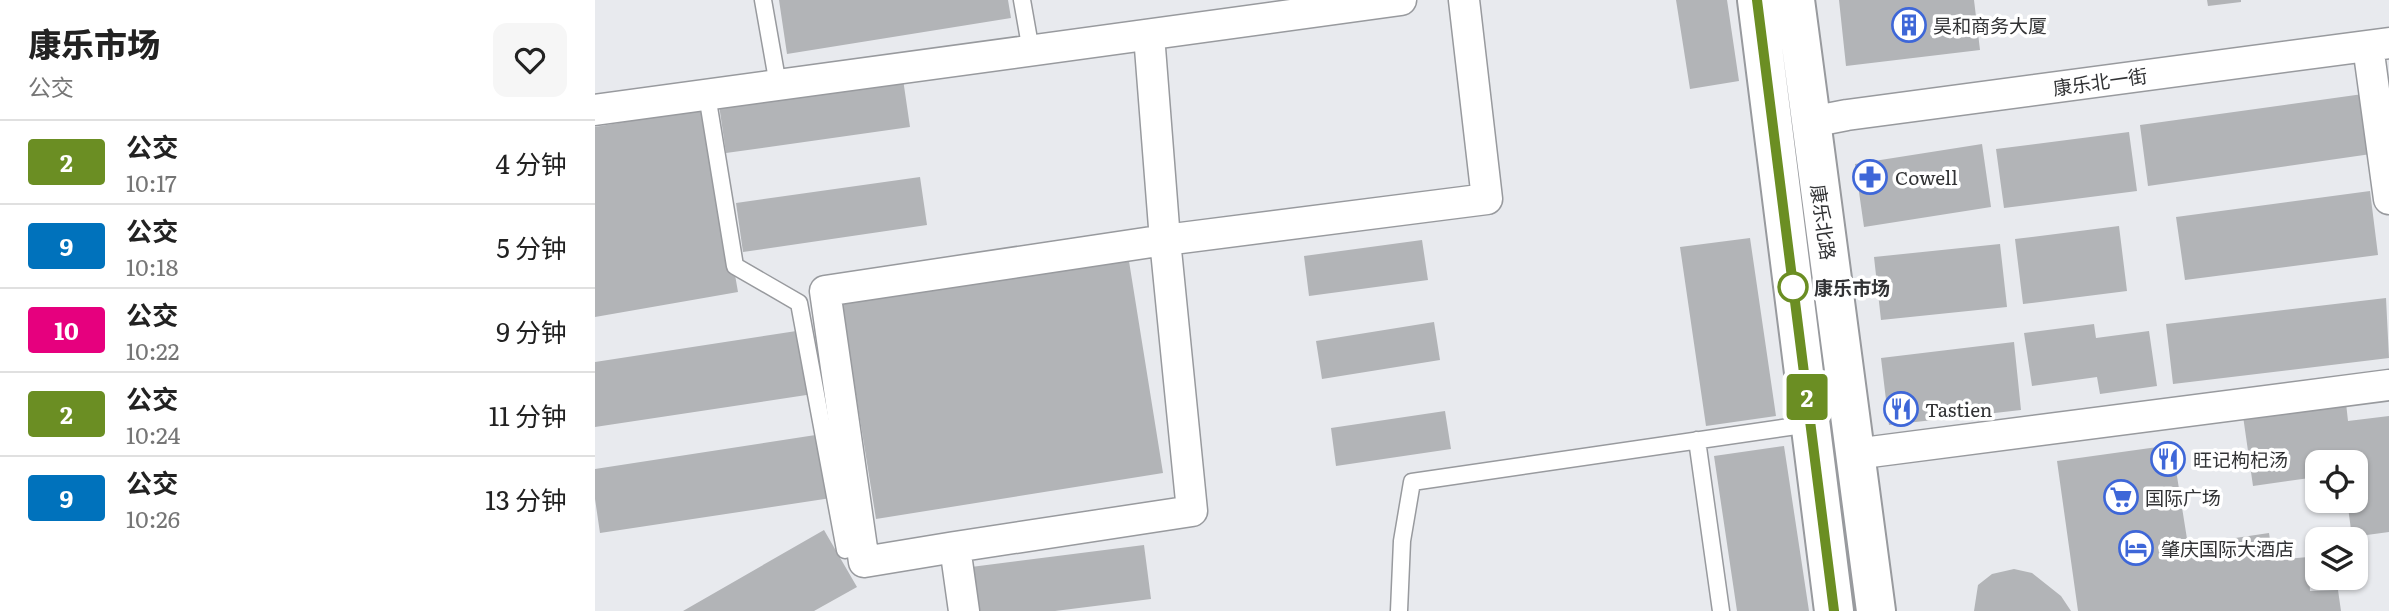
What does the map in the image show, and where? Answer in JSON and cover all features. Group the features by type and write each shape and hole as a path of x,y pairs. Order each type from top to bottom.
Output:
{"main road":[{"name":"康乐北路","path":"1756,0 1834,611"},
{"name":"康乐北路","path":"1795,0 1875,611"}],"street":[{"path":"595,110 1401,0"},
{"path":"1149,35 1165,240 1192,511 864,562 825,291 1165,240 1487,199 1464,0"},
{"path":"2379,45 2389,199"},
{"name":"康乐北一街","path":"1811,122 1847,115 2379,45"},
{"path":"1855,454 2389,385"},
{"path":"955,547 964,611"}],"lane":[{"path":"763,0 778,85"},
{"path":"1022,0 1031,51"},
{"path":"707,95 735,266 799,303 845,550"},
{"path":"1399,611 1402,541 1412,482 1810,424"},
{"path":"1697,440 1721,611"}],"building":[{"path":"779,0 1008,0 1011,18 787,54"},
{"path":"1676,0 1727,0 1739,81 1690,89"},
{"name":"昊和商务大厦","path":"1839,0 1974,0 1980,50 1846,66"},
{"path":"2207,0 2241,0 2241,2 2208,6"},
{"path":"903,79 910,127 726,153 719,105"},
{"path":"2363,94 2371,154 2148,186 2140,125"},
{"path":"706,108 738,292 595,317 595,127"},
{"path":"2129,132 2137,191 2004,208 1996,149"},
{"path":"1982,144 1991,207 1864,227 1855,164"},
{"path":"920,177 927,225 743,252 736,203"},
{"path":"2370,191 2378,255 2185,280 2176,217"},
{"path":"2119,226 2127,291 2023,304 2015,239"},
{"path":"1750,238 1776,416 1706,426 1680,247"},
{"path":"1422,240 1428,280 1309,296 1304,256"},
{"path":"2000,244 2007,307 1881,320 1874,257"},
{"path":"1128,255 1163,473 876,519 841,301"},
{"path":"2386,298 2389,358 2173,384 2166,324"},
{"path":"1434,322 1440,360 1322,379 1316,341"},
{"path":"2094,324 2096,338 2149,331 2157,386 2100,394 2097,377 2032,386 2024,333"},
{"path":"803,330 813,394 595,427 595,362"},
{"path":"2014,342 2021,410 1889,425 1881,358"},
{"path":"2346,403 2348,421 2389,416 2389,532 2368,535 2368,527 2351,527 2349,513 2368,513 2368,450 2305,450 2305,479 2253,486 2243,416"},
{"path":"1445,411 1451,449 1336,466 1331,428"},
{"path":"822,434 831,498 600,533 595,499 595,469"},
{"name":"国际广场","path":"2172,445 2188,545 2269,533 2273,560 2305,557 2305,590 2338,590 2341,611 2078,611 2057,461"},
{"path":"1784,446 1809,611 1737,611 1714,456"},
{"path":"824,530 857,587 814,611 683,611"},
{"path":"1144,545 1151,599 1055,611 977,611 971,567"},
{"path":"2014,569 2032,573 2061,596 2071,611 1974,611 1978,585 1992,574"}],"bus line":[{"name":"2","path":"1757,0 1834,611"}],"place":[{"name":"昊和商务大厦","path":"1909,25"},
{"name":"Cowell","path":"1870,177"},
{"name":"康乐市场","path":"1793,287"},
{"name":"Tastien","path":"1901,409"},
{"name":"旺记枸杞汤","path":"2168,459"},
{"name":"国际广场","path":"2121,497"},
{"name":"肇庆国际大酒店","path":"2136,548"}]}
